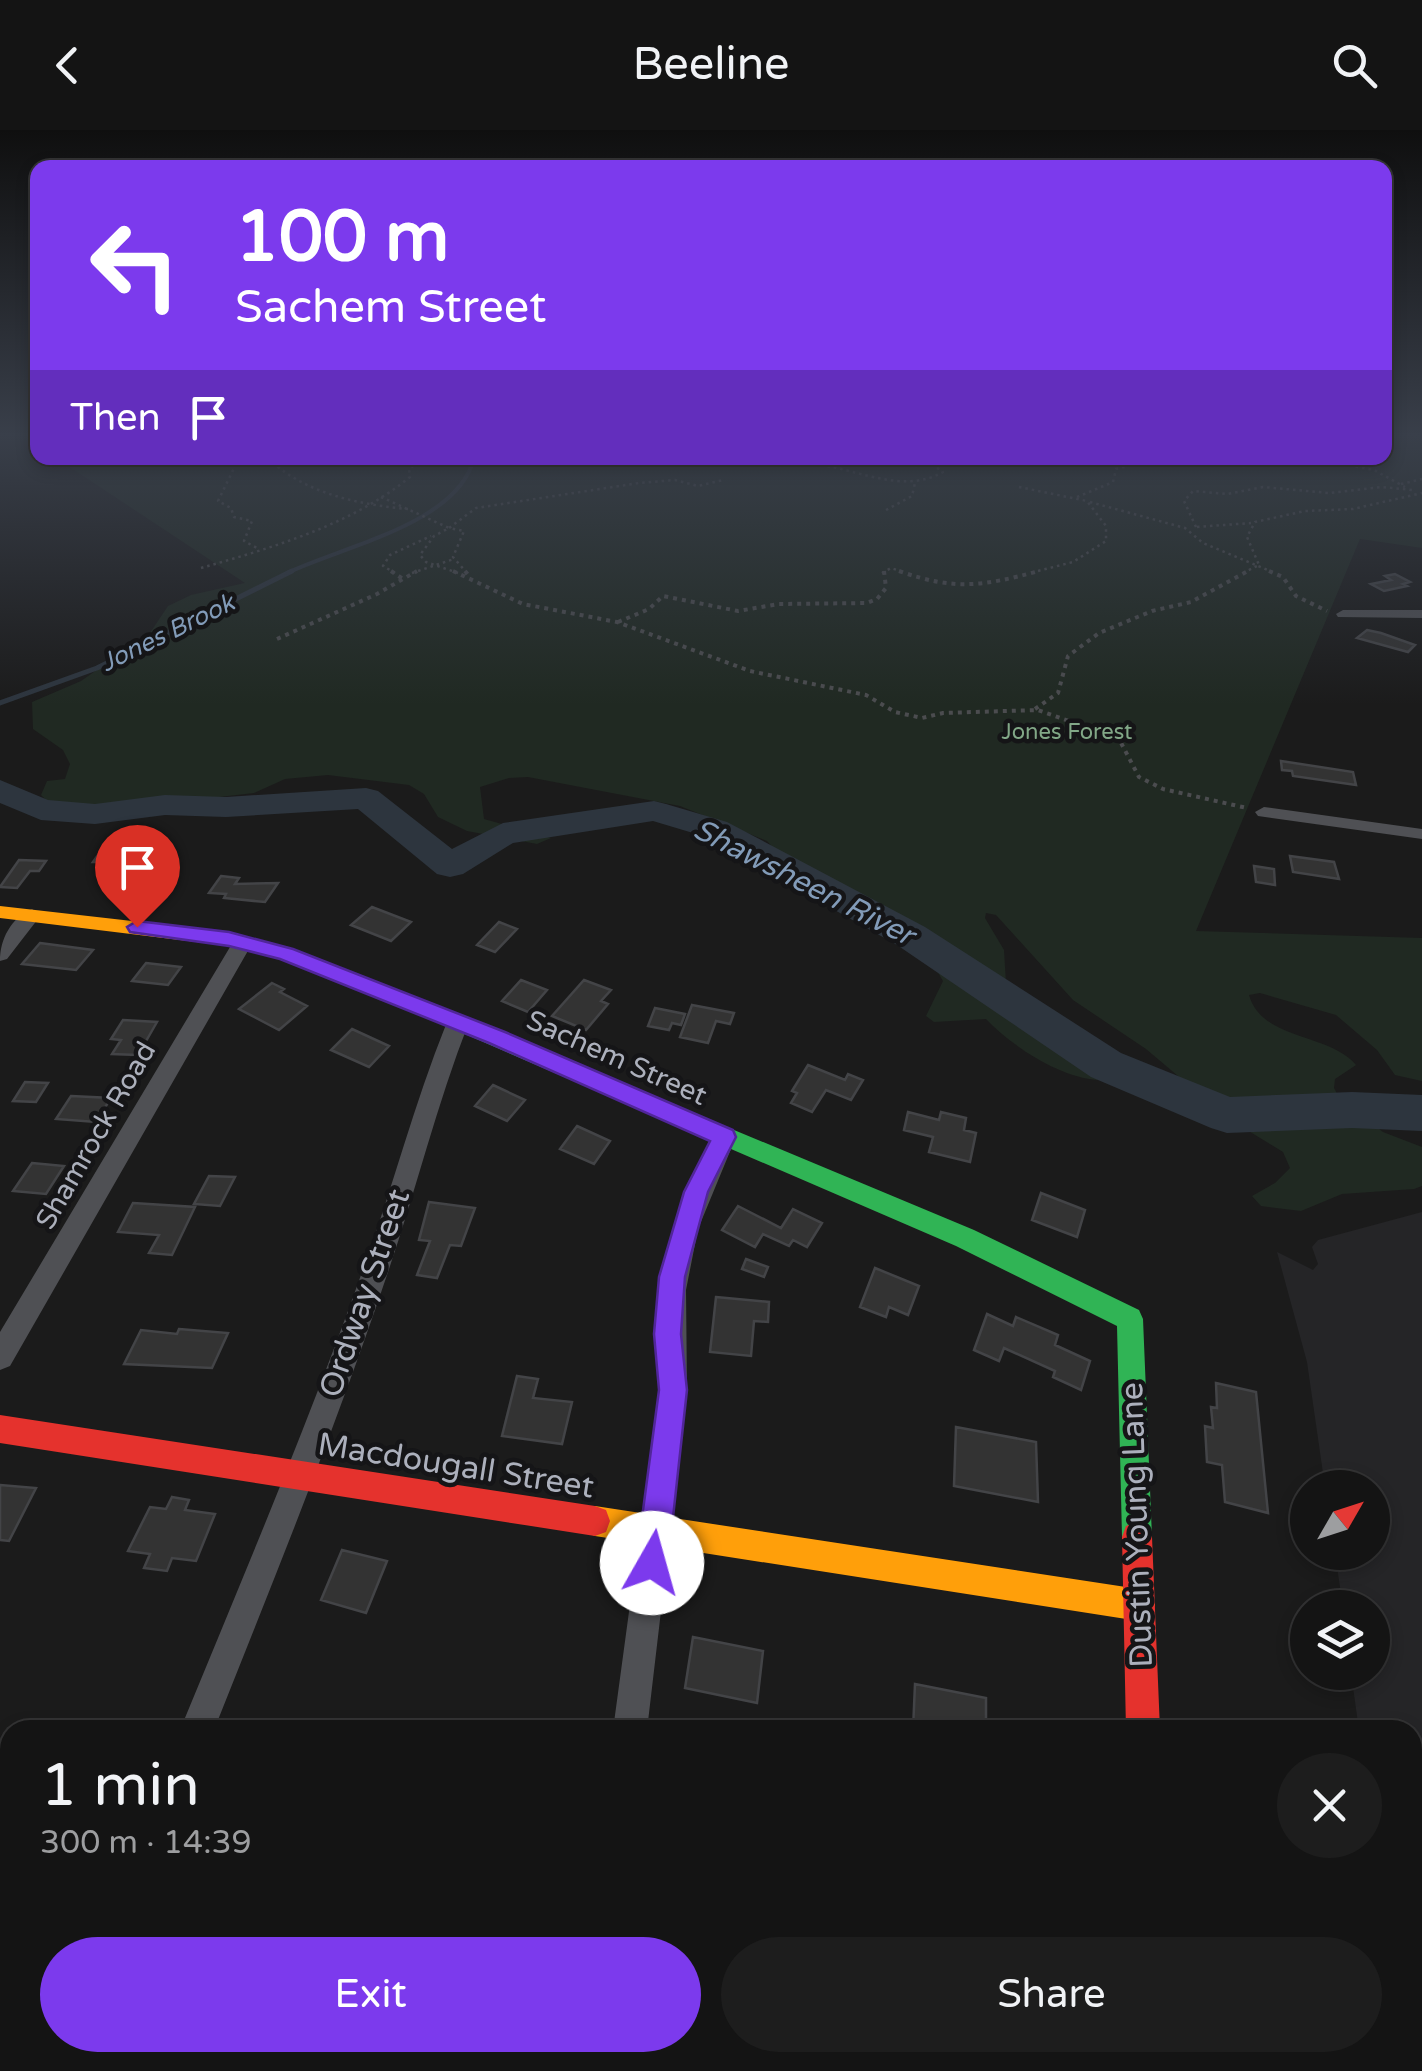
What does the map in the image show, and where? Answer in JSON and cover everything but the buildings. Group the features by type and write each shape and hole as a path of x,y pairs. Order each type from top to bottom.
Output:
{"street":[{"path":"1343,614 1419,617"},
{"path":"1264,812 1422,834"},
{"name":"Sachem Street","path":"0,912 242,942 286,954 458,1022 965,1238 1130,1319"},
{"path":"0,954 32,915"},
{"name":"Shamrock Road","path":"0,1357 242,942"},
{"name":"Ordway Street","path":"201,1720 302,1473 376,1270 428,1097 458,1022"},
{"path":"631,1720 673,1390 667,1334 672,1277 696,1192 724,1137"},
{"name":"Dustin Young Lane","path":"1130,1319 1143,1720"},
{"name":"Macdougall Street","path":"0,1429 1139,1606"}],"path":[{"path":"251,524 244,540 259,549"},
{"path":"201,568 327,524"},
{"path":"439,524 464,531 454,559"},
{"path":"403,578 383,566 400,549 455,524"},
{"path":"617,622 653,606 663,596 683,604 738,611 779,604 867,603 877,599 886,588 882,572 890,568 930,582 995,585 1073,562 1078,555 1106,542 1105,524"},
{"path":"1169,524 1182,527 1202,543 1287,580 1294,594 1314,607 1343,614"},
{"path":"1194,524 1194,534"},
{"path":"1196,527 1236,524"},
{"path":"1254,524 1247,537 1259,565"},
{"path":"434,536 420,555 426,562 548,611 617,622 711,659 866,695 895,712 922,718 943,713 1033,710 1098,728 1118,738 1139,777 1163,790 1264,812"},
{"path":"277,638 309,619 380,592 426,562 454,559"},
{"path":"454,559 471,579"},
{"path":"1033,710 1058,694 1068,656 1099,633 1152,610 1191,602 1259,565"}],"shaded area":[{"path":"1422,1212 1422,1720 1358,1720 1353,1690 1390,1690 1390,1590 1340,1590 1338,1570 1390,1570 1390,1470 1323,1470 1307,1362 1277,1252 1313,1270 1318,1264 1312,1247 1318,1240"}],"green space":[{"name":"Jones Forest","path":"155,524 1422,524 1422,548 1360,539 1196,931 1422,938 1422,1081 1395,1075 1377,1050 1336,1015 1260,993 1249,995 1256,1010 1268,1021 1330,1047 1356,1065 1335,1079 1334,1088 1340,1099 1383,1132 1422,1147 1422,1186 1342,1194 1301,1211 1261,1206 1252,1196 1275,1183 1290,1168 1283,1152 1229,1119 1146,1049 1073,1000 996,915 986,913 985,918 1004,950 1007,1000 1042,1038 1066,1051 1098,1080 1068,1073 1038,1059 986,1019 934,1022 926,1016 943,981 930,959 838,889 796,873 767,841 680,806 528,777 480,787 484,819 551,838 537,844 467,831 438,817 424,794 409,785 328,775 285,779 254,793 107,810 70,811 52,806 41,795 47,781 65,779 70,764 63,750 33,729 32,702 81,681 150,633 168,606 191,595 245,583"}],"waterway":[{"name":"Jones Brook","path":"292,571 408,524"},
{"name":"Jones Brook","path":"0,703 97,668 292,571"},
{"name":"Jones Brook","path":"287,573 292,571"},
{"name":"Shawsheen River","path":"0,790 41,810 95,814 165,805 226,807 366,798 450,866 503,834 654,811 715,829 911,936 1106,1065 1227,1115 1352,1110 1422,1113"}],"traffic: fast":[{"path":"444,1017 965,1238 1130,1319 1137,1537"}],"traffic: slow":[{"path":"0,912 229,939 286,954 444,1017"},
{"path":"595,1521 1139,1605"}],"traffic: jam":[{"path":"0,1429 595,1521"},
{"path":"1137,1537 1143,1720"}],"route":[{"path":"137,927 229,939 286,954 497,1038 724,1137 696,1192 672,1277 667,1334 673,1390 652,1563"}]}
